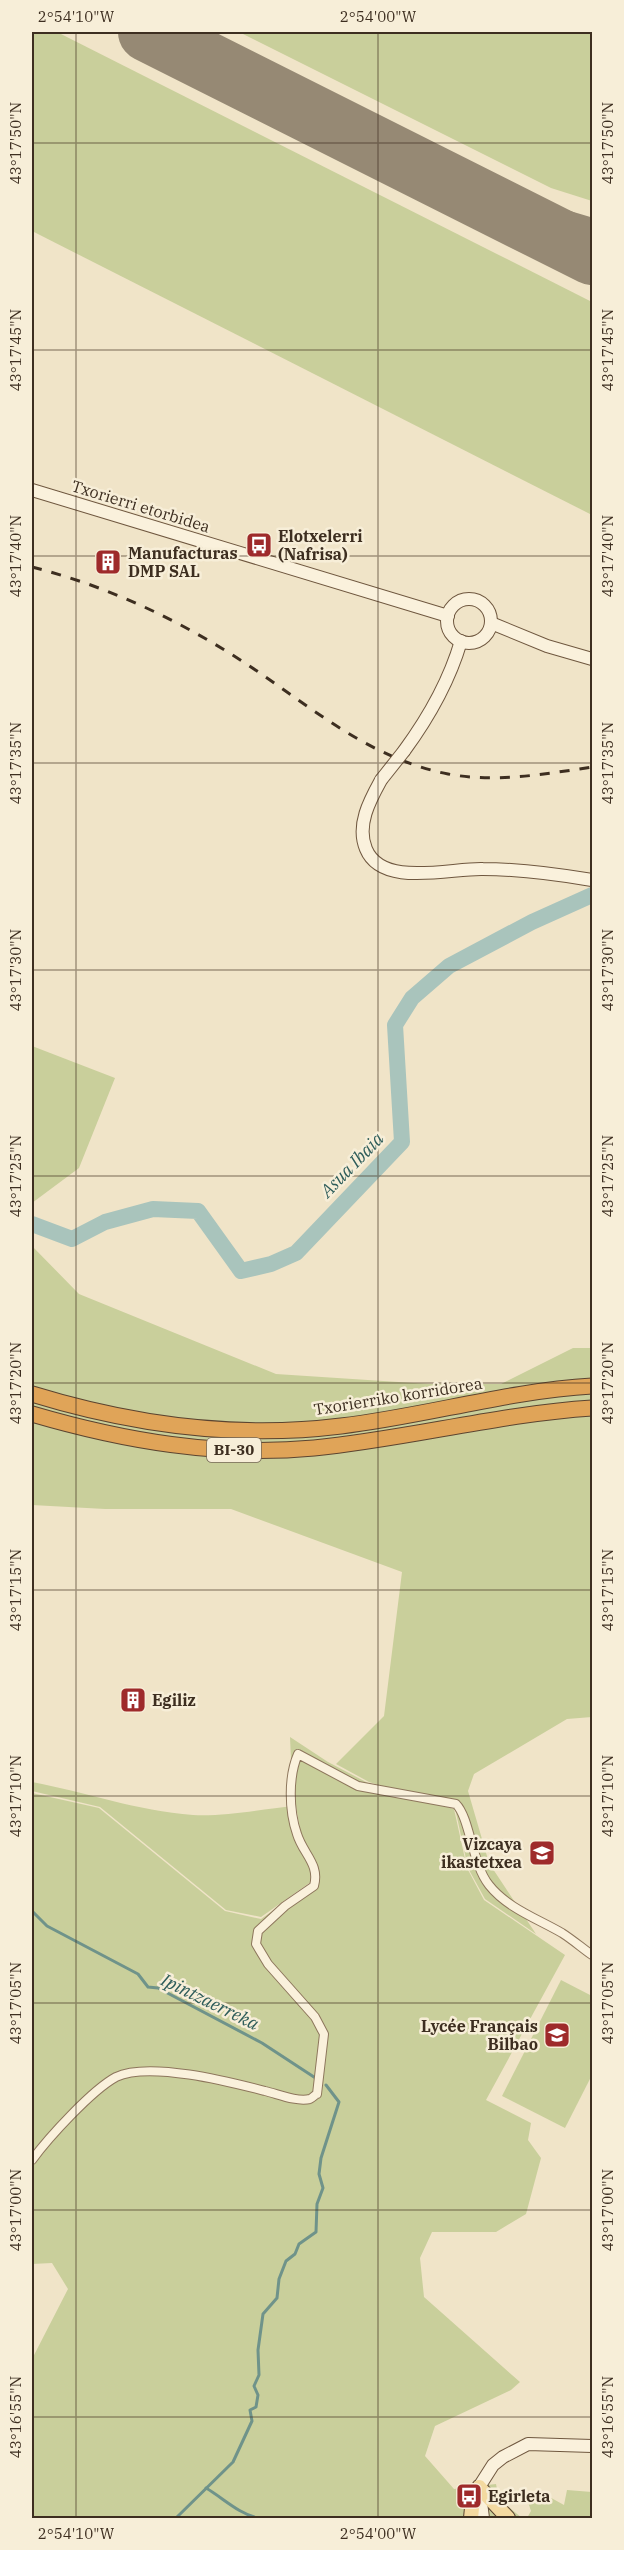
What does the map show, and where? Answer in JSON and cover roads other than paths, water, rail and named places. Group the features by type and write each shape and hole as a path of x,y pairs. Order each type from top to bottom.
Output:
{"highway":[{"name":"Txorierriko korridorea","path":"32,1394 137,1421 214,1430 279,1431 362,1423 522,1393 592,1386"},
{"name":"BI-30","path":"32,1414 138,1441 200,1449 271,1450 358,1443 534,1414 592,1408"}],"main road":[{"path":"471,2518 473,2498 479,2487 508,2518"}],"street":[{"name":"Txorierri etorbidea","path":"32,490 448,616"},
{"path":"470,599 483,604 491,616 491,623 489,630 480,639 467,642 461,641 452,633 448,616 456,603 470,599"},
{"path":"491,623 547,646 592,659"},
{"path":"461,641 440,695 428,718 381,780 368,806 362,837 370,857 382,868 405,873 504,869 592,880"},
{"path":"32,2160 46,2142 94,2094 117,2077 166,2072 207,2077 293,2098 310,2099 317,2094 324,2034 315,2017 268,1964 256,1944 258,1930 285,1906 314,1886 317,1876 313,1862 297,1836 291,1793 294,1762 298,1754 358,1786 456,1804 460,1809 476,1860 489,1885 516,1908 564,1935 592,1955"},
{"path":"483,2518 479,2487 493,2465 528,2444 592,2446"}],"waterway":[{"name":"Asua Ibaia","path":"32,1224 72,1239 105,1222 153,1209 198,1211 241,1271 271,1264 296,1253 402,1142 395,1025 412,998 449,966 532,922 592,895"},
{"name":"Ipintzaerreka","path":"32,1911 47,1926 138,1974 148,1987 158,1988 262,2043 317,2079"},
{"name":"Ipintzaerreka","path":"176,2518 233,2462 252,2421 250,2410 256,2407 258,2395 254,2386 259,2375 258,2350 263,2314 277,2298 279,2279 286,2261 295,2254 299,2244 316,2232 317,2204 323,2188 319,2174 321,2158 339,2102 326,2085"},
{"path":"206,2488 238,2509 258,2518"}],"railway":[{"path":"32,567 114,594 192,631 242,661 340,728 391,756 448,774 484,778 502,778 592,767"}],"place":[{"name":"Elotxelerri (Nafrisa)","path":"259,545"},
{"name":"Manufacturas DMP SAL","path":"108,562"},
{"name":"Egiliz","path":"133,1700"},
{"name":"Vizcaya ikastetxea","path":"542,1853"},
{"name":"Lycée Français Bilbao","path":"557,2035"},
{"name":"Egirleta","path":"469,2496"}]}
